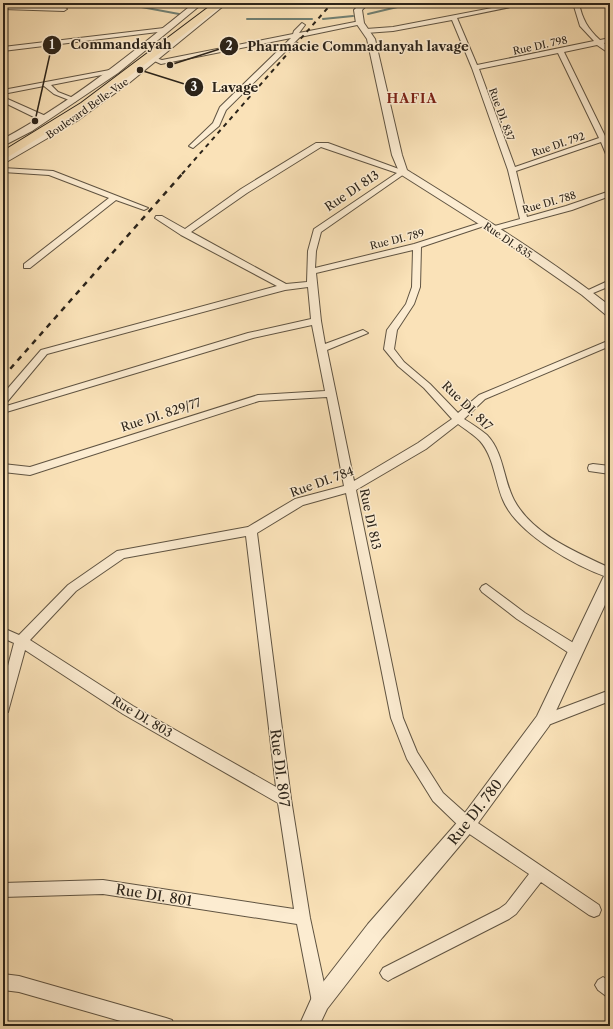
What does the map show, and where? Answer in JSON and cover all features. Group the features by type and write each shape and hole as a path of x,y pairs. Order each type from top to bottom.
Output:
{"main road":[{"name":"Boulevard Belle-Vue","path":"3,148 77,103 207,3"},
{"name":"Boulevard Belle-Vue","path":"3,156 85,106 220,3"}],"street":[{"name":"Boulevard Belle-Vue","path":"3,143 45,119 115,71 199,3"},
{"name":"Boulevard Belle-Vue","path":"3,161 74,120 153,60 223,3"},
{"path":"365,3 358,10 360,23 371,39 397,155 403,172"},
{"path":"366,31 393,29 527,3"},
{"path":"576,3 578,19 583,27 610,52"},
{"path":"3,7 64,9"},
{"name":"Rue DI. 837","path":"454,18 475,68 512,170 524,220"},
{"path":"153,60 161,62 360,23"},
{"path":"193,146 216,124 224,109 297,36 296,32 302,24"},
{"path":"3,49 164,30"},
{"name":"Rue DI. 798","path":"475,68 610,40"},
{"path":"560,51 606,138 610,154"},
{"path":"3,92 115,71"},
{"path":"46,84 56,93 74,100"},
{"path":"3,99 45,119"},
{"name":"Rue DI. 792","path":"512,170 606,138"},
{"path":"184,232 319,145 325,145 403,172"},
{"path":"3,170 50,173 144,208"},
{"name":"Rue DI. 835","path":"403,172 490,227 586,293 610,312"},
{"name":"Rue DI 813","path":"403,172 317,231 313,245 312,284 321,349 398,718 412,755 438,797 467,824 594,910"},
{"name":"Rue DI. 788","path":"490,227 569,208 610,193"},
{"path":"27,266 115,197"},
{"path":"159,218 285,287"},
{"name":"Rue DI. 789","path":"313,271 490,227"},
{"name":"Rue DI. 817","path":"417,246 416,287 410,304 392,330 389,349 401,364 427,386 458,419 483,438 493,453 509,501 527,525 563,551 610,573"},
{"path":"586,293 610,283"},
{"path":"3,400 44,352 285,287 312,284"},
{"path":"3,410 251,335 316,321"},
{"path":"321,349 363,333"},
{"name":"Rue DI. 784","path":"3,708 21,641 72,588 121,554 251,531 299,502 350,488 398,461 458,419 482,397 610,343"},
{"name":"Rue DI. 829/77","path":"3,468 30,471 258,398 330,394"},
{"path":"593,468 610,470"},
{"name":"Rue DI. 807","path":"251,531 284,799 303,918 320,1002"},
{"name":"Rue DI. 780","path":"309,1026 320,1002 375,931 467,824 543,721 610,578"},
{"path":"486,589 521,616 576,651"},
{"name":"Rue DI. 803","path":"3,633 21,641 128,710 284,799"},
{"path":"543,721 610,695"},
{"path":"388,973 512,909 540,872"},
{"name":"Rue DI. 801","path":"3,890 103,887 303,918"},
{"path":"3,982 19,984 166,1026"}],"waterway":[{"path":"120,3 179,14"},
{"path":"368,14 414,3"},
{"path":"323,19 353,16"},
{"path":"247,19 312,19"}],"railway":[{"path":"182,174 332,3"},
{"path":"3,377 183,173"}],"place":[{"name":"Pharmacie Commadanyah lavage","path":"170,65"},
{"name":"Lavage","path":"140,70"},
{"name":"Commandayah","path":"35,121"}],"district":[{"name":"HAFIA","path":"412,98"}]}
